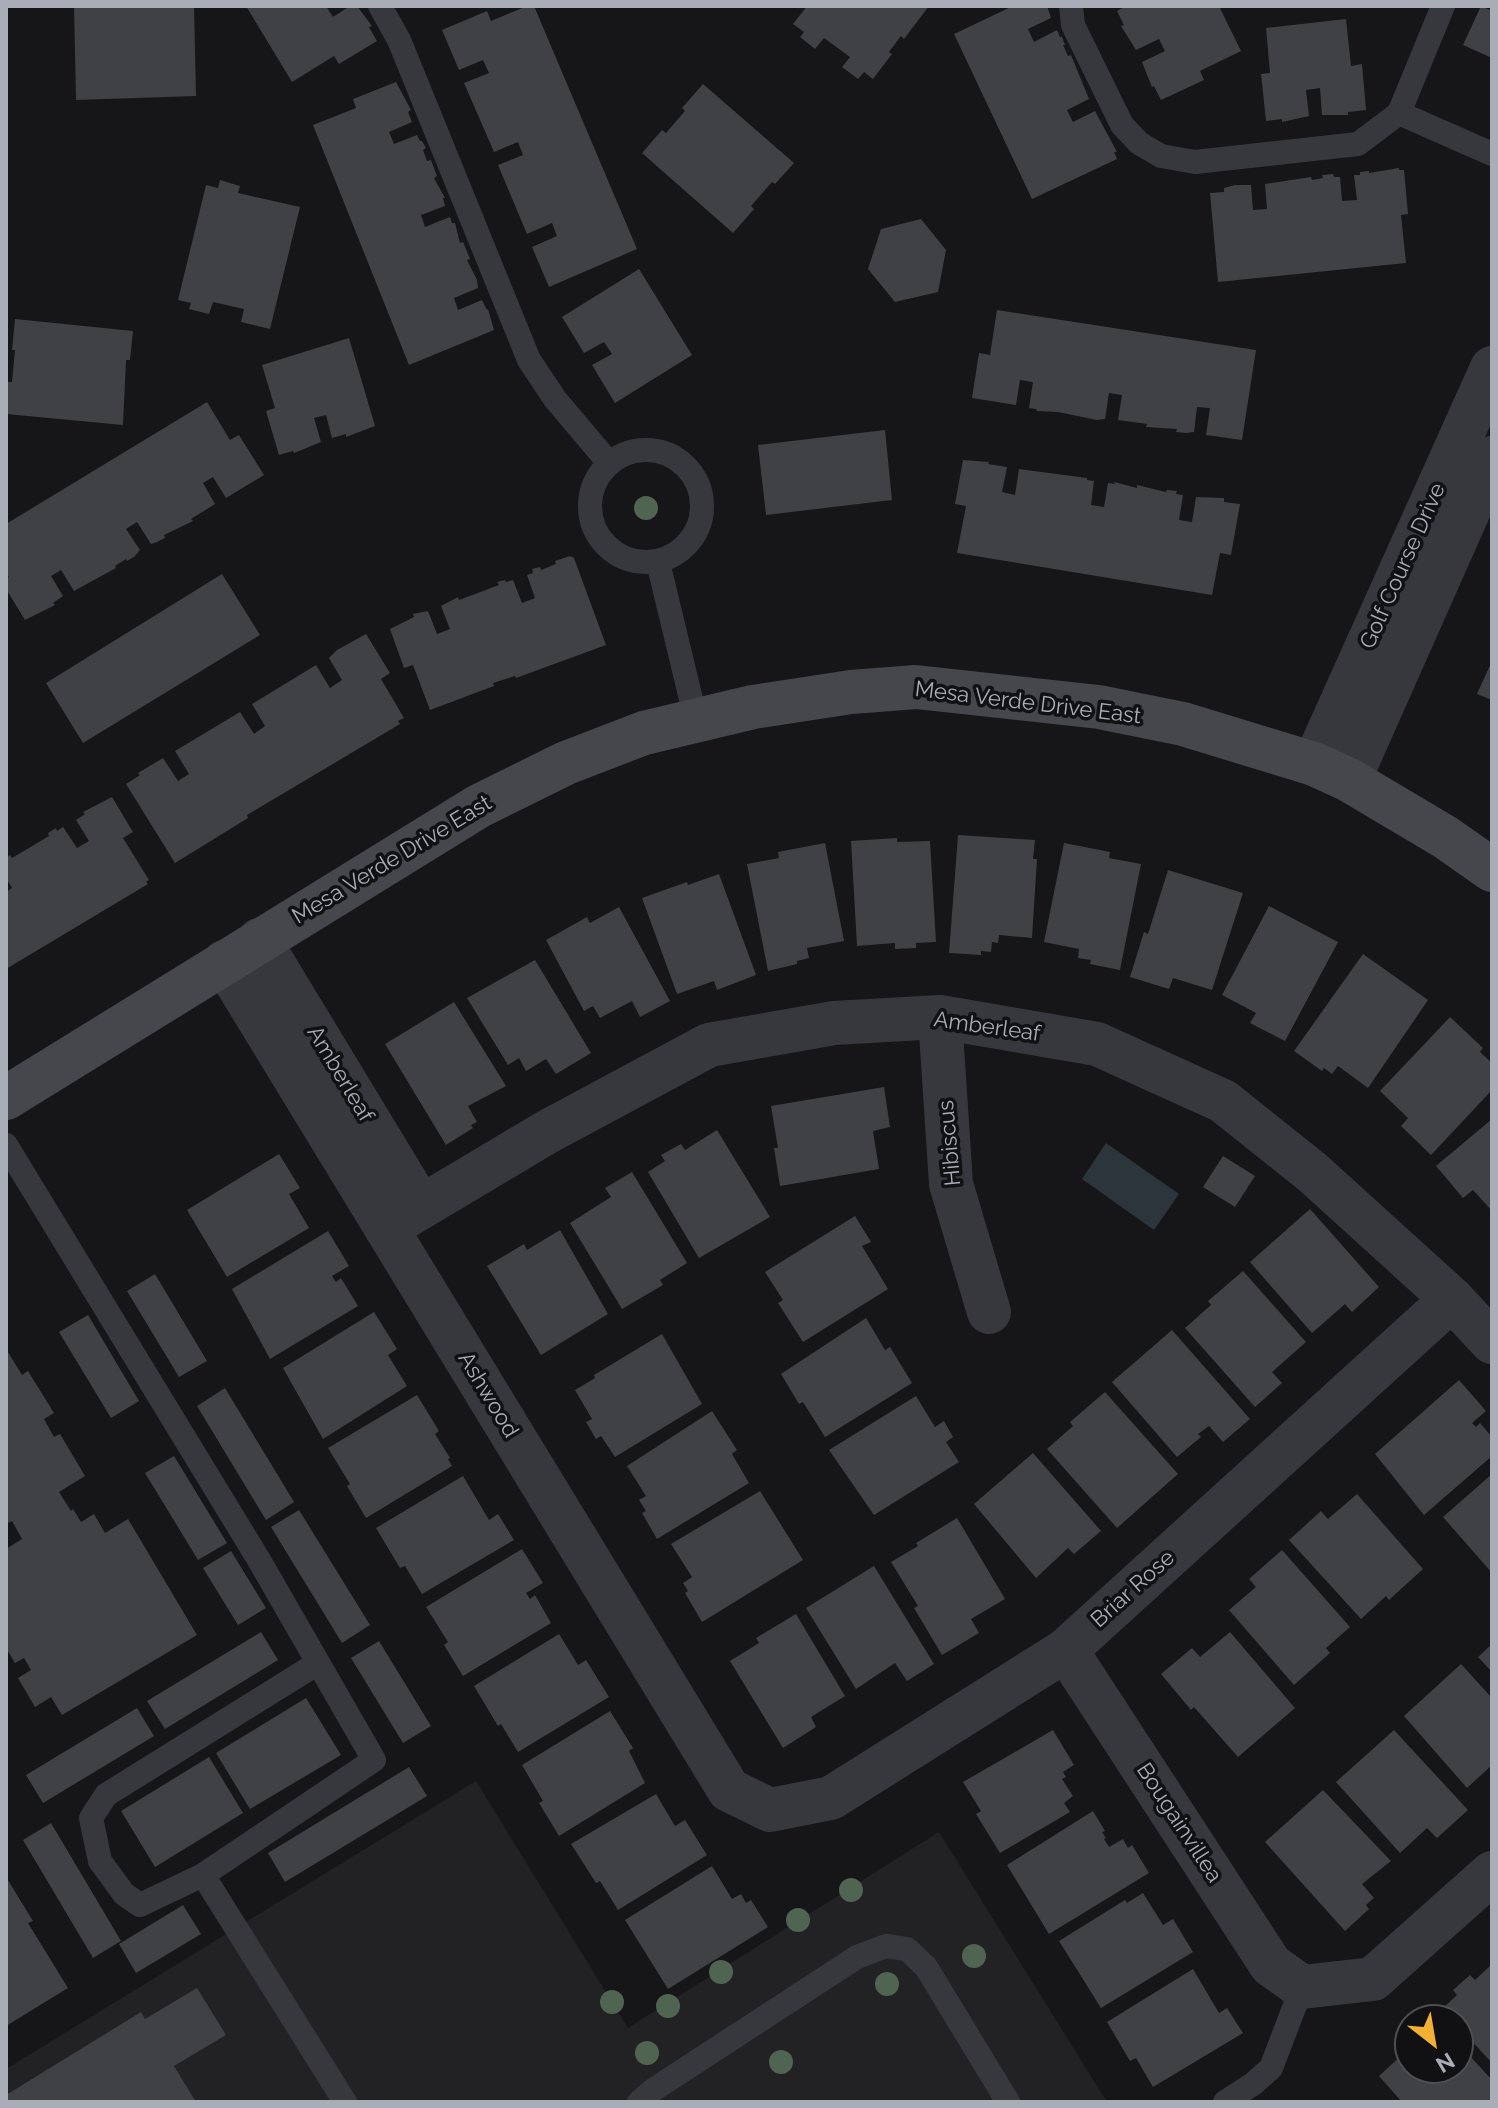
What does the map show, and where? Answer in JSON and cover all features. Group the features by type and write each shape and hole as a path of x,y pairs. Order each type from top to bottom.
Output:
{"street":[{"name":"Golf Course Drive","path":"1331,772 1492,368"},
{"name":"Golf Course Drive","path":"1331,772 1492,458"},
{"name":"Mesa Verde Drive East","path":"6,1098 479,806 566,763 644,733 753,707 851,692 916,687 1099,707 1183,724 1331,772 1445,837 1492,870"},
{"name":"Ashwood","path":"242,951 403,1218 729,1790 770,1810"},
{"name":"Amberleaf","path":"403,1218 547,1132 709,1045 834,1023 940,1017 1097,1044 1223,1101 1312,1172 1452,1299 1492,1342"},
{"name":"Hibiscus","path":"940,1017 951,1184 989,1312"},
{"name":"Briar Rose","path":"770,1810 831,1798 1066,1650 1452,1299"},
{"name":"Bougainvillea","path":"1066,1650 1271,1965 1302,1987"},
{"path":"1302,1987 1373,1979 1492,1873"}],"lane":[{"path":"380,6 399,40 529,360 555,399 609,463"},
{"path":"1071,6 1073,25 1122,125 1139,143 1161,156 1195,162 1358,144 1399,113 1443,6"},
{"path":"1399,113 1492,154"},
{"path":"640,450 659,451 676,457 691,471 700,487 703,506 700,525 690,542 676,555 658,562 622,558 607,547 596,532 590,515 590,497 596,480 609,463 640,450"},
{"path":"658,562 696,720"},
{"path":"6,1145 162,1398 318,1663 374,1760 203,1875 140,1905 124,1894 100,1861 91,1818 106,1795 318,1663"},
{"path":"203,1875 345,2102"},
{"path":"639,2102 857,1957 886,1946 907,1949 926,1967 1008,2102"},
{"path":"1225,2102 1271,2068 1302,1987"}],"shaded area":[{"path":"1106,1143 1179,1194 1154,1230 1082,1179"},
{"path":"476,1781 628,2028 939,1832 1107,2102 6,2102 6,2069"}],"building":[{"path":"74,6 194,6 196,96 76,100"},
{"path":"246,6 326,6 333,17 350,6 357,6 372,26 369,27 377,41 339,64 334,56 292,82"},
{"path":"534,6 637,249 549,287 532,247 557,236 552,223 527,234 498,165 523,155 518,142 494,152 464,83 489,73 483,60 459,70 442,30 487,11 491,21"},
{"path":"807,6 929,6 904,39 901,36 873,79 864,72 858,79 842,67 850,57 824,38 815,49 800,37 804,32 793,24"},
{"path":"1013,6 1047,6 1051,18 1028,29 1034,42 1057,30 1089,99 1067,110 1073,122 1095,111 1117,152 1114,152 1117,159 1032,199 954,34"},
{"path":"1126,6 1219,6 1241,51 1200,71 1204,80 1161,100 1142,62 1165,51 1159,39 1136,50 1121,26 1124,25 1117,11"},
{"path":"1481,6 1492,11 1492,58 1463,45"},
{"path":"1346,19 1351,66 1362,64 1366,110 1348,112 1348,115 1322,115 1320,88 1306,90 1309,116 1282,122 1282,119 1266,121 1261,74 1270,73 1266,28"},
{"path":"396,82 411,110 408,112 412,122 389,132 394,144 417,135 426,148 423,150 427,161 431,160 437,176 434,178 445,198 445,206 421,215 425,227 450,217 455,223 478,288 454,298 458,310 482,300 494,330 409,365 313,125 356,108 353,99"},
{"path":"703,84 794,163 751,206 754,209 733,233 642,153 662,130 666,133"},
{"path":"1399,168 1404,170 1408,214 1401,215 1406,263 1218,282 1210,193 1224,192 1224,188 1235,185 1251,185 1253,210 1267,209 1265,184 1311,177 1312,180 1333,174 1340,177 1342,201 1357,200 1354,175"},
{"path":"220,180 240,186 238,193 300,207 270,329 241,322 244,309 213,302 209,314 189,309 191,303 178,300 206,185 218,188"},
{"path":"921,219 946,250 938,292 895,302 868,269 881,229"},
{"path":"639,269 692,355 615,403 592,365 612,354 604,342 584,353 562,317"},
{"path":"997,310 1256,350 1242,440 1206,435 1210,408 1197,407 1194,432 1186,433 1118,420 1122,395 1109,393 1105,419 1097,420 1029,408 1033,382 1020,380 1016,405 972,398 979,353 990,355"},
{"path":"15,319 133,331 130,360 126,360 123,425 6,414 8,382 12,382"},
{"path":"349,338 375,426 346,437 346,434 332,438 326,415 314,418 321,442 294,453 279,455 266,411 275,408 262,365"},
{"path":"207,402 230,440 239,435 264,475 226,498 213,477 203,483 215,504 157,542 151,544 137,522 126,529 140,550 134,557 74,591 61,570 51,576 63,596 53,603 55,605 25,620 6,589 6,579 9,577 6,573 6,524"},
{"path":"885,430 892,500 766,515 758,445"},
{"path":"963,460 1007,467 1002,492 1015,495 1019,469 1094,481 1091,505 1104,507 1108,483 1177,491 1176,494 1183,495 1179,520 1192,522 1196,497 1224,498 1224,502 1240,504 1231,555 1220,553 1212,595 957,553 966,506 955,504"},
{"path":"570,556 574,558 606,645 516,678 493,683 494,686 430,710 413,665 404,668 390,629 414,617 413,614 428,611 437,634 450,629 441,606 505,580 513,580 522,603 535,598 527,575 533,573 532,569 540,567 541,570"},
{"path":"222,574 260,635 83,743 46,683"},
{"path":"366,634 390,673 381,679 404,718 398,721 400,724 247,815 248,818 175,863 126,784 163,758 178,781 189,774 175,751 240,712 254,734 265,726 252,704 316,665 330,688 342,680 329,658"},
{"path":"1492,661 1492,700 1477,694"},
{"path":"112,797 133,832 123,838 149,880 146,882 148,884 6,969 6,892 12,888 6,878 6,858 10,855 12,858 49,836 48,833 56,828 57,831 63,827 77,848 89,841 76,820 85,814 83,812"},
{"path":"958,835 1035,840 1033,859 1037,859 1032,938 999,935 998,943 992,942 991,952 981,951 981,955 949,953"},
{"path":"897,838 897,842 930,841 936,942 916,943 916,948 895,949 895,943 857,946 851,841"},
{"path":"825,843 844,941 807,948 809,958 768,971 747,864 779,858 778,852"},
{"path":"1064,843 1110,852 1109,858 1141,864 1120,970 1090,964 1091,960 1078,958 1079,949 1044,942"},
{"path":"1168,870 1243,893 1212,990 1173,978 1169,989 1130,977 1144,932 1148,934"},
{"path":"719,874 756,975 717,990 714,981 677,994 642,898"},
{"path":"1269,906 1338,942 1285,1041 1250,1023 1256,1013 1222,995"},
{"path":"619,907 670,1001 640,1017 632,1001 600,1018 593,1006 584,1011 546,940 587,917 590,923"},
{"path":"1363,954 1428,1000 1368,1088 1338,1066 1332,1074 1324,1068 1322,1071 1294,1051"},
{"path":"535,960 591,1053 556,1074 546,1059 526,1071 519,1058 508,1065 467,998"},
{"path":"454,1002 506,1086 468,1106 477,1122 471,1125 473,1128 446,1145 385,1044"},
{"path":"1450,1017 1483,1048 1480,1052 1492,1063 1492,1090 1431,1155 1401,1126 1408,1118 1380,1091"},
{"path":"884,1087 890,1127 873,1131 879,1169 780,1186 771,1106"},
{"path":"1492,1119 1492,1211 1473,1190 1463,1198 1436,1166"},
{"path":"717,1130 770,1217 699,1258 648,1172 665,1161 661,1155 681,1144 685,1150"},
{"path":"279,1154 300,1188 289,1194 309,1228 227,1277 187,1210"},
{"path":"1223,1156 1255,1176 1235,1207 1203,1187"},
{"path":"632,1172 687,1263 660,1280 663,1285 622,1309 570,1223 611,1197 605,1188"},
{"path":"1310,1209 1379,1287 1352,1312 1345,1304 1312,1333 1250,1262"},
{"path":"855,1216 871,1242 862,1246 888,1289 803,1342 778,1303 783,1300 765,1272"},
{"path":"560,1230 608,1314 541,1355 487,1266 524,1244 527,1250"},
{"path":"328,1231 349,1266 332,1276 336,1282 341,1278 358,1306 270,1359 232,1289"},
{"path":"1243,1271 1306,1342 1272,1372 1282,1383 1255,1407 1185,1328 1211,1305 1208,1301"},
{"path":"155,1274 207,1361 179,1377 127,1291"},
{"path":"374,1312 397,1349 388,1355 407,1386 323,1439 283,1368"},
{"path":"88,1315 139,1401 111,1418 59,1332"},
{"path":"866,1318 885,1350 890,1347 912,1383 825,1437 803,1402 799,1404 781,1374"},
{"path":"1172,1330 1250,1419 1223,1442 1209,1426 1177,1457 1112,1382"},
{"path":"662,1334 702,1404 615,1457 601,1436 596,1439 586,1422 592,1419 575,1390"},
{"path":"6,1349 22,1375 28,1371 54,1413 44,1419 54,1437 60,1434 85,1476 59,1492 71,1511 73,1509 81,1522 94,1514 105,1533 128,1519 197,1635 62,1715 51,1697 35,1707 18,1678 31,1670 24,1658 15,1663 6,1648 6,1549 22,1539 12,1521 6,1524"},
{"path":"1459,1380 1486,1411 1472,1423 1476,1427 1480,1423 1492,1437 1492,1456 1424,1515 1375,1454"},
{"path":"225,1388 294,1502 266,1520 197,1406"},
{"path":"1105,1392 1178,1474 1117,1528 1047,1449 1073,1426 1070,1422"},
{"path":"417,1395 439,1431 435,1434 452,1466 366,1518 328,1448"},
{"path":"916,1396 935,1427 944,1421 953,1437 946,1442 959,1462 874,1515 829,1450"},
{"path":"712,1411 737,1450 732,1454 749,1483 657,1539 642,1513 646,1511 639,1500 646,1496 627,1466"},
{"path":"1033,1453 1101,1531 1074,1554 1068,1548 1036,1578 974,1504"},
{"path":"174,1456 227,1543 198,1560 145,1473"},
{"path":"1492,1474 1492,1573 1443,1517"},
{"path":"463,1476 489,1520 498,1514 514,1540 422,1594 405,1566 400,1568 376,1528"},
{"path":"760,1491 803,1560 702,1622 685,1593 688,1591 683,1583 692,1577 671,1544"},
{"path":"1357,1494 1423,1569 1389,1600 1386,1596 1361,1619 1289,1540 1321,1511 1328,1519"},
{"path":"299,1510 370,1625 342,1643 271,1527"},
{"path":"957,1518 1005,1599 971,1619 979,1633 942,1655 914,1608 918,1606 891,1562"},
{"path":"522,1549 543,1583 526,1593 530,1599 535,1595 551,1623 463,1676 444,1645 448,1642 426,1607"},
{"path":"1282,1550 1350,1627 1326,1648 1330,1653 1294,1685 1229,1610 1256,1587 1249,1579"},
{"path":"231,1551 266,1608 238,1625 203,1568"},
{"path":"874,1566 934,1664 907,1681 895,1663 856,1689 806,1608"},
{"path":"796,1614 845,1696 811,1717 816,1727 783,1748 730,1661 759,1643 756,1638"},
{"path":"261,1632 278,1660 165,1729 147,1701"},
{"path":"1230,1632 1295,1708 1238,1757 1194,1707 1191,1710 1161,1674 1192,1648 1200,1657"},
{"path":"559,1634 578,1665 586,1660 609,1697 518,1752 474,1686"},
{"path":"379,1641 431,1726 403,1743 351,1658"},
{"path":"1492,1644 1492,1672 1478,1657"},
{"path":"1461,1664 1492,1698 1492,1765 1467,1788 1404,1716"},
{"path":"306,1698 341,1755 250,1809 216,1753"},
{"path":"137,1708 154,1736 43,1803 26,1775"},
{"path":"610,1711 633,1748 629,1751 645,1783 559,1836 539,1803 543,1801 522,1765"},
{"path":"1053,1730 1074,1765 1063,1772 1066,1777 1062,1779 1073,1796 1064,1803 1070,1812 1000,1853 976,1814 981,1811 963,1782"},
{"path":"1394,1730 1468,1810 1437,1838 1427,1828 1400,1853 1336,1782"},
{"path":"209,1757 243,1813 155,1867 121,1811"},
{"path":"409,1767 427,1796 285,1882 268,1853"},
{"path":"1323,1790 1391,1861 1362,1884 1374,1898 1366,1905 1369,1909 1345,1931 1265,1842"},
{"path":"656,1794 675,1826 685,1820 707,1855 618,1910 571,1844"},
{"path":"1093,1811 1105,1831 1102,1832 1109,1847 1123,1839 1128,1848 1132,1845 1149,1873 1049,1934 1007,1865"},
{"path":"51,1823 121,1941 93,1958 23,1840"},
{"path":"712,1866 732,1899 741,1894 746,1903 751,1900 768,1927 668,1989 625,1920"},
{"path":"6,1877 33,1921 28,1923 68,1988 6,2026"},
{"path":"1143,1893 1163,1925 1173,1919 1193,1952 1101,2008 1059,1941 1125,1900 1127,1903"},
{"path":"183,1905 201,1934 136,1973 119,1944"},
{"path":"1492,1964 1492,2063 1474,2043 1474,2004 1447,2004 1457,1995 1453,1990 1470,1975 1475,1980"},
{"path":"1193,1969 1219,2013 1227,2008 1243,2033 1153,2087 1136,2058 1130,2061 1107,2022"},
{"path":"197,1988 226,2035 174,2066 196,2102 6,2102 6,2095 141,2012 145,2019"},
{"path":"1474,2060 1492,2080 1492,2099 1489,2102 1402,2102 1379,2076 1394,2062 1394,2084 1474,2084"}]}
